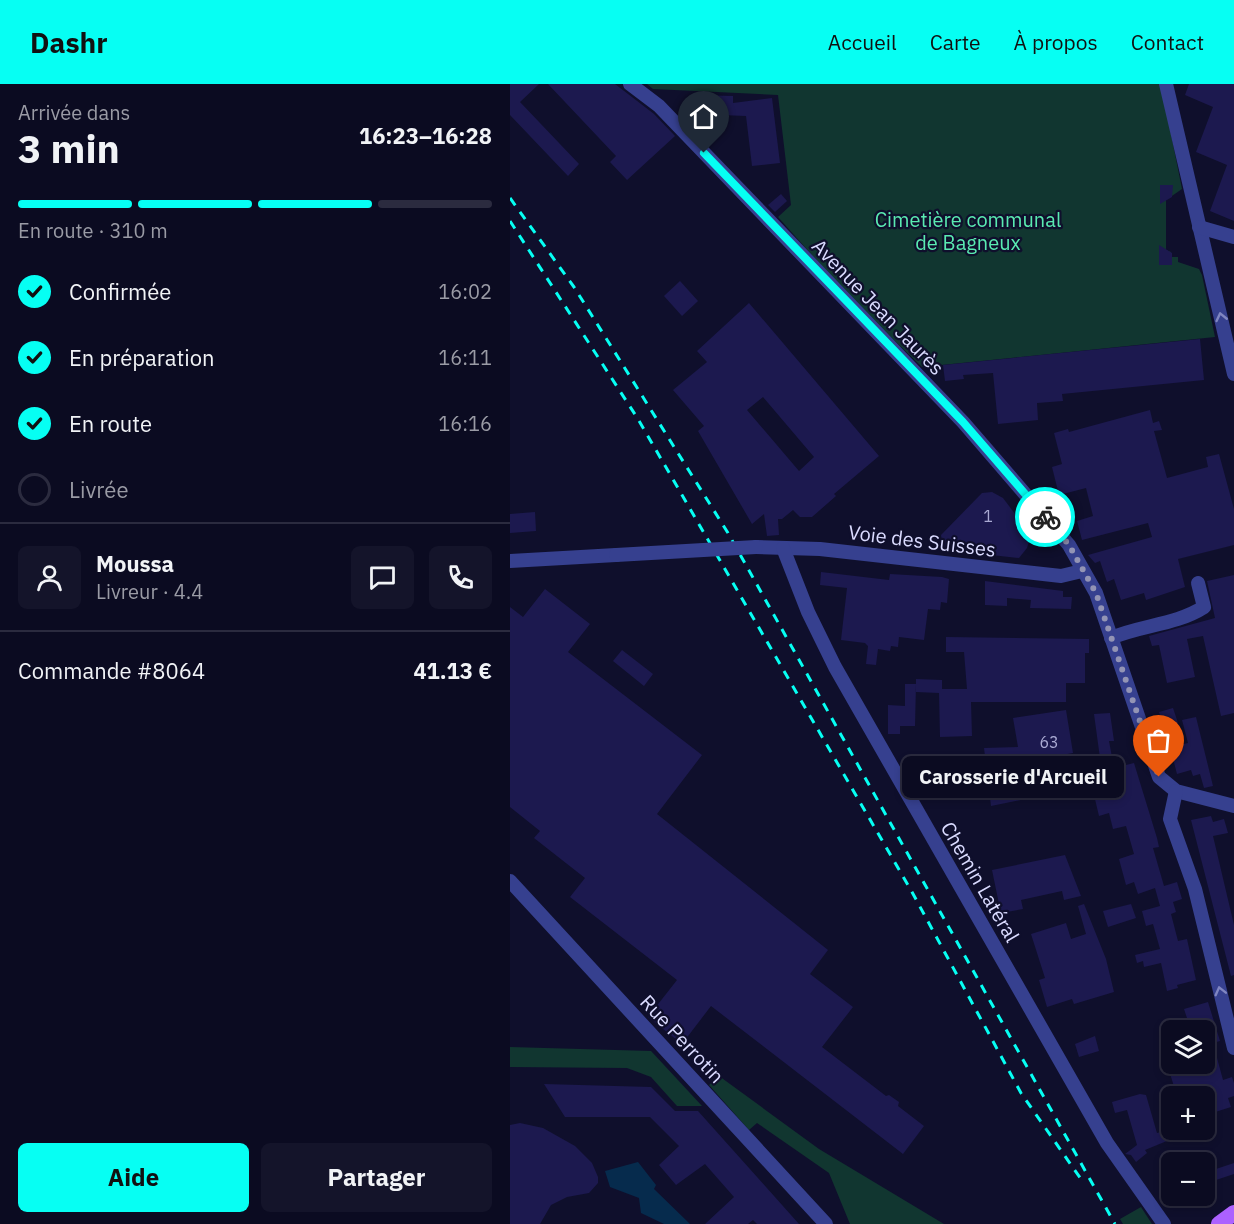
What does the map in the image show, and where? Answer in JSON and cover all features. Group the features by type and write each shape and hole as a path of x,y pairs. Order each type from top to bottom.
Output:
{"main road":[{"path":"1219,1224 1234,1213"}],"street":[{"name":"Avenue Jean Jaurès","path":"630,84 659,106 963,422 1069,545 1096,593 1159,777 1176,791"},
{"path":"1166,84 1234,374"},
{"path":"1199,227 1234,237"},
{"name":"Voie des Suisses","path":"510,561 756,547 820,549 1061,576 1082,571"},
{"name":"Chemin Latéral","path":"783,548 808,612 835,667 1107,1143 1164,1224"},
{"path":"1111,638 1132,629 1189,616 1204,607 1198,583"},
{"path":"1234,806 1176,791 1170,819 1195,889 1234,1048"},
{"name":"Rue Perrotin","path":"510,881 826,1224"}],"green space":[{"name":"Cimetière communal de Bagneux","path":"647,84 1161,84 1182,189 1166,200 1166,250 1171,252 1172,257 1178,257 1178,262 1199,269 1215,337 922,367 855,303 778,217 791,205 778,95 653,89"},
{"path":"510,1047 651,1051 702,1106 677,1106 651,1077 627,1068 510,1067"},
{"path":"719,1076 819,1149 944,1224 850,1224 829,1173 757,1123 749,1130 709,1085"},
{"path":"1141,1207 1152,1224 1123,1224 1120,1219"}],"water":[{"path":"638,1162 656,1185 654,1189 690,1224 664,1224 641,1213 639,1198 610,1187 605,1171"}],"building":[{"path":"510,84 539,84 520,102 579,164 568,176 510,115"},
{"path":"548,84 615,84 654,114 675,136 627,180 610,162 616,156"},
{"path":"1189,84 1234,84 1234,221 1210,211 1227,165 1196,152 1213,107 1185,95"},
{"path":"695,95 733,96 733,103 772,98 780,163 752,166 746,116 695,114"},
{"path":"1160,185 1173,185 1172,197 1160,204"},
{"path":"781,194 787,201 775,212 768,205"},
{"path":"1159,245 1172,253 1172,265 1159,265"},
{"path":"680,281 698,301 682,316 664,296"},
{"path":"749,303 879,456 834,494 836,496 812,517 800,517 793,510 782,519 778,519 779,535 767,536 764,514 752,524 698,431 704,426 673,390 707,362 697,351","holes":["763,397 814,457 799,471 747,410"]},
{"path":"1200,339 1204,380 1062,394 1063,401 1037,403 1038,420 998,424 993,373 963,375 964,379 945,381 943,365"},
{"path":"1150,410 1153,423 1159,421 1162,430 1154,431 1167,478 1208,467 1206,457 1219,454 1234,509 1234,545 1178,559 1185,587 1146,600 1144,593 1121,600 1114,579 1107,582 1100,561 1095,563 1088,555 1152,537 1148,523 1082,540 1077,521 1093,516 1086,488 1059,495 1052,467 1062,464 1054,433 1068,429 1069,432"},
{"path":"992,492 1003,498 1031,535 1027,548 1019,558 947,550 942,544 941,535 982,493"},
{"path":"535,512 536,531 510,533 510,514"},
{"path":"821,572 889,580 890,574 942,577 949,579 947,603 941,602 940,610 928,609 924,640 899,637 898,647 891,646 890,651 878,649 876,665 866,664 868,646 865,643 841,640 847,588 820,585"},
{"path":"1234,575 1234,713 1221,716 1203,636 1187,639 1195,677 1167,683 1159,645 1152,646 1149,636 1215,618 1207,581"},
{"path":"985,581 1063,591 1063,597 1072,597 1071,609 1030,608 1031,600 1007,598 1007,606 985,605"},
{"path":"545,589 590,624 568,652 702,755 657,814 828,950 810,974 853,1007 822,1047 886,1096 889,1095 899,1102 898,1106 924,1126 903,1154 711,1006 682,1044 648,1017 677,980 570,897 585,878 534,838 540,831 510,807 510,607 523,617"},
{"path":"946,637 1089,639 1089,653 1085,653 1085,683 1066,683 1066,702 971,702 972,736 940,737 939,693 916,692 916,679 942,680 942,689 967,689 964,652 946,652"},
{"path":"622,650 653,674 644,686 613,661"},
{"path":"905,684 916,684 915,726 900,726 900,734 888,734 888,705 905,706"},
{"path":"1173,708 1178,723 1164,727 1159,712"},
{"path":"1066,710 1073,753 1028,761 1035,797 991,806 984,748 1018,747 1013,718"},
{"path":"1110,713 1114,741 1109,741 1114,768 1134,763 1157,838 1159,847 1153,848 1164,886 1177,882 1182,899 1173,902 1176,912 1171,914 1178,941 1187,939 1196,980 1177,985 1178,988 1167,991 1161,963 1144,967 1143,961 1137,963 1135,955 1160,949 1153,924 1146,926 1142,911 1160,906 1155,888 1138,894 1134,882 1126,885 1119,859 1134,854 1126,826 1113,829 1109,813 1099,816 1089,774 1092,774 1089,764 1100,758 1094,714"},
{"path":"1196,717 1213,786 1204,788 1200,774 1193,776 1191,770 1177,774 1170,747 1188,743 1182,720"},
{"path":"1211,816 1213,822 1224,819 1228,833 1213,836 1234,925 1234,975 1231,976 1191,820"},
{"path":"1065,855 1081,896 1064,900 1062,891 1021,900 1023,909 995,914 993,905 999,904 992,870"},
{"path":"1084,904 1106,959 1114,992 1074,1004 1072,999 1047,1007 1039,980 1045,978 1031,934 1066,923 1071,939 1086,934 1078,906"},
{"path":"1131,904 1136,918 1108,927 1103,911"},
{"path":"1208,1002 1214,1020 1188,1020 1184,1009"},
{"path":"1215,1025 1220,1041 1215,1042"},
{"path":"1095,1036 1099,1051 1079,1057 1075,1044"},
{"path":"1215,1050 1223,1080 1232,1077 1234,1096 1228,1098 1231,1107 1215,1112 1215,1086 1174,1086 1170,1074 1215,1074"},
{"path":"544,1084 651,1087 675,1111 698,1111 799,1224 757,1224 753,1220 748,1224 705,1224 734,1197 705,1164 676,1185 659,1165 679,1146 650,1117 565,1117"},
{"path":"1140,1094 1146,1095 1157,1133 1161,1132 1161,1140 1169,1140 1145,1150 1147,1153 1136,1162 1131,1155 1125,1154 1137,1145 1127,1110 1115,1113 1112,1102"},
{"path":"520,1123 543,1128 575,1146 592,1163 598,1177 598,1183 589,1193 567,1197 551,1205 540,1224 510,1224 510,1125"},
{"path":"1234,1163 1234,1174 1215,1180 1215,1169"}],"railway":[{"path":"510,198 574,287 728,533 1115,1224"},
{"path":"510,221 638,419 912,892 1021,1093 1083,1182"}],"way so far":[{"path":"1045,517 1069,545 1096,593 1159,777"}],"place":[{"name":"Carosserie d'Arcueil","path":"1159,777"}],"route":[{"path":"704,153 963,422 1045,517"}]}
